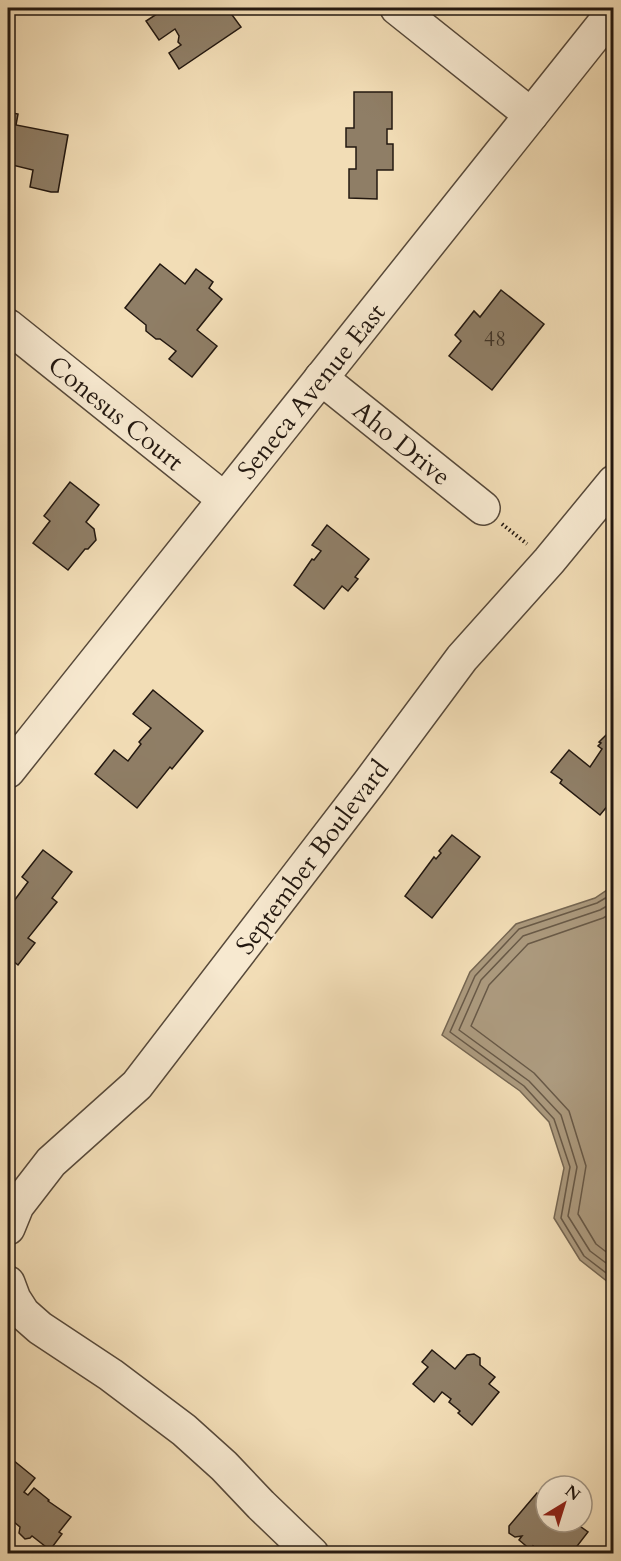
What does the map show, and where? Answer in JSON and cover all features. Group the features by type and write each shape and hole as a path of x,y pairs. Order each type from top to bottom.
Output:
{"street":[{"path":"396,8 531,115"},
{"name":"Seneca Avenue East","path":"8,771 614,11"},
{"name":"Conesus Court","path":"8,326 224,499"},
{"name":"Aho Drive","path":"321,378 483,508"},
{"name":"September Boulevard","path":"8,1228 17,1206 51,1162 137,1085 462,658 549,561 614,482"},
{"path":"8,1283 14,1299 23,1312 40,1328 111,1375 184,1430 224,1466 312,1554"}],"path":[{"path":"483,508 549,561"}],"water":[{"path":"613,886 613,1286 580,1260 554,1218 564,1168 549,1122 520,1091 442,1035 470,972 516,924 595,898"}],"building":[{"path":"149,8 204,8 206,10 227,8 241,27 179,69 169,53 181,45 178,42 179,36 175,29 159,40 146,21 157,14"},
{"path":"354,92 392,92 392,129 387,129 387,144 393,144 393,170 377,170 377,199 349,198 349,169 356,169 356,147 346,147 346,128 354,128"},
{"path":"8,112 18,114 16,125 68,135 58,192 30,187 33,170 8,164"},
{"path":"160,264 185,284 196,269 213,282 209,288 222,299 197,330 217,346 192,377 169,359 176,351 146,331 146,325 125,308"},
{"path":"501,290 544,324 492,390 449,356 461,341 455,335 474,311 480,317"},
{"path":"70,482 99,505 86,522 94,529 96,540 88,549 85,549 68,570 33,543 50,521 44,516"},
{"path":"327,525 369,559 355,577 358,579 348,591 342,586 324,609 294,585 312,559 314,560 321,551 312,545"},
{"path":"153,690 203,731 137,808 95,774 114,750 128,761 141,744 139,742 151,728 133,714"},
{"path":"611,730 614,731 614,798 600,815 560,783 562,780 551,772 569,750 590,767 602,749 598,746 601,743 599,742"},
{"path":"452,835 480,857 432,918 405,896 434,857 436,859 441,853 439,851"},
{"path":"43,850 72,872 52,898 57,902 28,938 35,943 18,965 8,957 8,909 28,882 22,877"},
{"path":"432,1350 455,1369 467,1355 474,1354 480,1358 480,1365 495,1377 489,1384 499,1392 472,1425 458,1413 460,1411 449,1402 451,1399 442,1392 434,1402 413,1384 428,1367 422,1362"},
{"path":"13,1460 35,1478 24,1492 28,1495 34,1488 71,1517 59,1532 62,1534 50,1550 32,1536 25,1539 19,1533 20,1527 8,1517 8,1466"},
{"path":"534,1497 534,1534 586,1534 571,1554 540,1554 541,1552 533,1546 531,1550 519,1540 522,1536 515,1537 509,1533 509,1526"}]}
